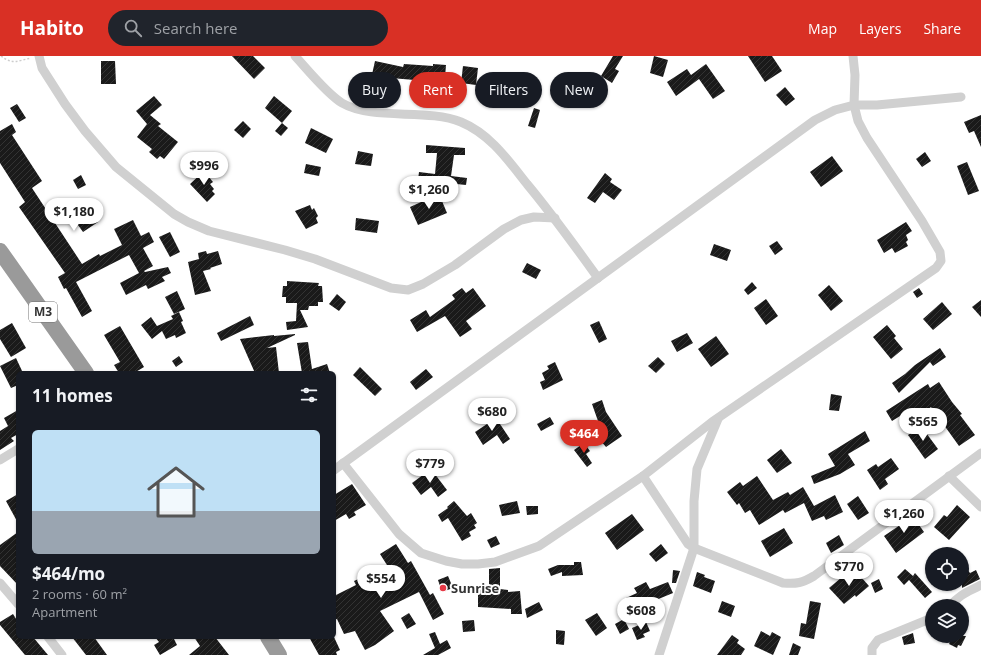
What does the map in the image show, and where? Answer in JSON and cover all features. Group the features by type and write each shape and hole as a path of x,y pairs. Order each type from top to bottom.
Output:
{"highway":[{"name":"M3","path":"0,251 85,371"},
{"path":"269,639 279,655"}],"street":[{"path":"39,56 44,72 65,104 116,167 174,214 188,222 210,231 315,259 391,288 408,290 433,279 521,220 534,217 555,218"},
{"path":"294,56 333,96 341,103 350,107 369,111 443,117 460,121 476,129 499,149 555,218 598,278"},
{"path":"343,464 399,534 422,553 446,561 462,564 495,562 539,546 643,476 719,418 936,268 941,261 940,252 922,221 867,138 858,121 854,105 855,75 853,56"},
{"path":"336,469 815,120 834,110 854,105 877,105 961,97"},
{"path":"660,655 694,548 694,501 697,469 719,418"},
{"path":"0,460 16,450"},
{"path":"643,476 688,544 694,548 783,583 803,582 814,576 981,453"},
{"path":"949,476 981,507"},
{"path":"0,583 16,602"},
{"path":"956,599 981,585"},
{"path":"872,655 872,648 878,640 925,621"},
{"path":"50,639 62,655"}],"path":[{"path":"1,56 14,63 39,56"}],"building":[{"path":"232,56 253,56 265,68 254,79"},
{"path":"613,56 623,56 615,69 619,71 612,83 608,80 608,72 603,72"},
{"path":"654,56 668,60 663,77 650,73"},
{"path":"748,56 772,56 782,71 765,82"},
{"path":"101,61 115,61 116,84 101,84"},
{"path":"375,61 403,67 404,64 433,66 433,64 446,65 445,72 409,72 409,80 401,79 401,72 373,72"},
{"path":"706,64 725,91 713,99 699,79 676,96 667,82 687,69 691,75"},
{"path":"463,66 478,68 478,72 475,72 475,85 467,84 467,72 462,72"},
{"path":"785,87 795,99 786,106 776,95"},
{"path":"154,96 162,105 150,115 161,124 158,126 178,142 164,159 160,156 157,159 149,152 152,149 137,137 147,124 136,111"},
{"path":"274,96 292,111 282,123 265,108"},
{"path":"17,104 26,118 19,122 10,108"},
{"path":"534,108 540,110 535,128 528,126"},
{"path":"981,115 981,147 974,131 969,133 964,122"},
{"path":"243,121 251,129 243,138 234,130"},
{"path":"282,123 288,128 281,136 275,131"},
{"path":"12,124 16,132 12,135 42,181 32,188 82,264 99,254 100,256 122,245 114,229 133,220 141,236 149,232 154,242 143,248 153,266 144,271 168,267 171,273 162,277 165,281 148,289 146,285 126,295 120,283 139,273 129,255 76,282 92,311 82,317 66,288 64,289 58,277 65,273 19,207 25,202 0,163 0,131"},
{"path":"311,128 333,139 326,153 305,143"},
{"path":"426,145 465,148 465,155 454,155 451,176 467,178 466,185 418,180 419,172 435,174 437,153 426,153"},
{"path":"358,151 373,154 371,166 355,164"},
{"path":"925,152 931,161 922,167 916,159"},
{"path":"832,156 843,171 821,187 810,172"},
{"path":"967,162 979,191 968,195 957,166"},
{"path":"306,164 321,167 319,176 304,173"},
{"path":"204,171 213,182 210,184 214,189 212,191 215,194 207,202 190,184"},
{"path":"605,173 612,179 610,182 622,190 614,200 603,192 595,203 587,198"},
{"path":"81,175 86,185 78,189 73,180"},
{"path":"439,194 447,213 418,225 410,207"},
{"path":"310,205 312,210 314,208 318,216 316,218 318,223 306,229 295,211"},
{"path":"75,206 77,208 80,206 83,211 87,208 98,222 83,232 68,211"},
{"path":"356,218 379,221 377,233 355,230"},
{"path":"906,222 912,231 906,235 908,240 906,242 908,246 895,253 892,248 884,253 877,240"},
{"path":"170,232 180,252 170,257 159,237"},
{"path":"777,241 783,249 775,255 769,246"},
{"path":"714,244 731,250 727,261 710,255"},
{"path":"206,251 207,254 218,251 222,264 203,271 211,291 195,295 188,262 199,259 198,253"},
{"path":"527,263 541,270 536,279 522,272"},
{"path":"287,281 319,283 318,286 322,286 323,302 318,302 318,306 309,306 308,310 300,310 308,327 287,330 286,322 296,321 297,303 286,303 286,297 282,297 283,286 287,286"},
{"path":"752,282 757,288 748,295 744,290"},
{"path":"829,285 843,301 831,311 818,295"},
{"path":"462,288 466,293 473,288 486,306 466,321 472,329 460,337 445,316 417,332 410,320 426,310 430,317 455,299 452,295"},
{"path":"919,288 923,294 917,298 913,292"},
{"path":"177,291 185,309 174,314 165,297"},
{"path":"337,294 346,302 339,311 329,304"},
{"path":"766,299 778,316 766,325 754,308"},
{"path":"981,300 981,317 972,307"},
{"path":"942,302 952,314 933,330 923,319"},
{"path":"179,312 183,321 181,322 186,333 176,338 175,335 166,339 162,331 152,339 141,325 151,317 157,326 173,319 171,316"},
{"path":"250,316 254,325 221,341 217,333"},
{"path":"599,321 607,339 599,343 590,325"},
{"path":"12,323 26,348 11,357 0,339 0,330"},
{"path":"887,325 896,336 894,338 903,349 891,359 873,337"},
{"path":"120,326 144,367 137,371 118,371 114,365 120,362 104,335"},
{"path":"687,333 693,343 677,352 671,341"},
{"path":"295,334 267,348 276,347 279,371 254,371 240,339"},
{"path":"716,336 729,354 711,367 698,349"},
{"path":"308,342 312,369 327,364 329,371 302,371 297,343"},
{"path":"940,348 946,357 933,366 930,362 899,393 892,383"},
{"path":"179,356 183,362 176,367 172,361"},
{"path":"658,357 665,364 656,373 648,366"},
{"path":"16,358 22,371 16,371 16,386 11,388 0,366"},
{"path":"555,362 563,380 543,390 540,382 545,380 542,373 549,369 547,366"},
{"path":"360,367 382,389 375,396 353,375"},
{"path":"426,369 433,377 416,390 410,382"},
{"path":"939,382 975,435 959,446 931,407 919,416 913,408 892,421 886,411 928,384 930,388"},
{"path":"831,394 842,396 839,411 829,410"},
{"path":"602,400 606,412 622,436 606,447 600,440 598,441 588,428 598,421 592,404"},
{"path":"16,411 16,435 11,438 14,441 0,450 0,431 8,426 4,418"},
{"path":"550,417 554,424 541,431 537,424"},
{"path":"496,418 510,439 503,444 497,435 483,445 475,432"},
{"path":"921,426 938,449 925,459 908,435"},
{"path":"865,431 870,441 848,454 855,465 840,474 814,484 811,476 835,466 828,454"},
{"path":"584,443 590,451 586,454 592,463 587,467 574,450"},
{"path":"781,449 792,463 777,473 767,460"},
{"path":"891,458 899,469 885,479 888,484 880,490 867,470 876,464 878,467"},
{"path":"431,469 447,490 438,497 431,487 421,495 412,483"},
{"path":"757,476 773,500 788,492 790,495 803,487 814,506 835,495 843,512 826,520 824,516 812,521 804,503 785,513 783,510 759,525 750,510 745,513 739,503 737,505 727,492 740,482 743,486"},
{"path":"352,484 366,505 354,512 356,515 349,519 346,514 336,520 336,494"},
{"path":"16,495 16,519 6,501"},
{"path":"858,496 869,513 858,520 847,504"},
{"path":"454,501 467,516 471,513 477,523 474,525 476,528 469,532 471,536 462,541 448,518 442,522 438,515 448,508 447,507"},
{"path":"517,501 520,513 502,516 499,505"},
{"path":"957,505 970,517 949,540 934,527 944,515 947,517"},
{"path":"526,506 538,506 538,514 527,515"},
{"path":"632,514 644,530 617,550 605,533"},
{"path":"912,515 924,532 896,553 884,536"},
{"path":"784,528 793,543 770,557 761,541"},
{"path":"16,533 16,583 0,566 0,545"},
{"path":"839,535 844,545 831,553 826,543"},
{"path":"496,536 500,544 491,548 487,540"},
{"path":"396,544 408,563 411,561 430,595 433,593 444,614 433,620 419,592 380,611 394,631 375,645 365,650 355,631 344,634 336,619 336,595 356,585 354,581 374,572 377,578 392,573 380,554"},
{"path":"661,544 668,553 656,562 649,554"},
{"path":"574,562 581,562 583,575 562,576 562,572 551,576 548,569 558,565 574,565"},
{"path":"500,568 500,589 508,590 508,592 520,591 522,614 511,614 511,609 478,607 478,588 489,589 489,569"},
{"path":"854,569 869,586 856,597 855,595 844,604 829,588 848,572 849,574"},
{"path":"905,569 913,576 915,573 925,584 925,591 932,592 925,598 909,580 904,585 897,577"},
{"path":"673,570 680,571 676,583 672,583"},
{"path":"976,570 980,579 969,584 969,572 970,573"},
{"path":"697,572 705,575 704,577 715,581 711,593 693,586"},
{"path":"448,576 453,588 442,592 438,580"},
{"path":"879,579 883,589 875,593 871,583"},
{"path":"646,582 650,589 668,582 673,593 656,600 661,611 648,617 642,602 630,607 626,598 637,593 634,588"},
{"path":"722,601 735,606 731,617 718,612"},
{"path":"810,601 821,603 814,639 799,636 801,623 806,624"},
{"path":"539,602 543,610 527,618 525,609"},
{"path":"409,613 416,624 407,629 401,618"},
{"path":"597,613 607,628 596,636 585,620"},
{"path":"13,614 16,619 16,639 35,639 48,655 25,655 0,625 0,622"},
{"path":"624,619 629,629 620,634 615,624"},
{"path":"474,620 475,631 463,632 462,621"},
{"path":"646,622 650,631 643,634 645,637 637,640 632,628"},
{"path":"556,630 565,631 564,645 556,644"},
{"path":"761,631 770,636 772,632 781,637 773,655 754,646"},
{"path":"435,632 440,644 447,640 451,648 438,655 423,655 435,648 429,634"},
{"path":"913,633 915,643 904,645 902,637"},
{"path":"732,635 739,640 737,643 745,649 741,655 717,655"},
{"path":"74,639 95,639 107,655 86,655"},
{"path":"157,639 174,639 177,645 160,655 154,645 159,642"},
{"path":"195,639 217,639 229,655 189,655 200,646"},
{"path":"310,639 335,639 340,650 336,652 337,655 319,655"},
{"path":"793,643 801,647 798,655 789,655"},
{"path":"962,643 961,646 958,645 957,648 949,644"}],"place":[{"name":"Sunrise","path":"443,588"}]}
